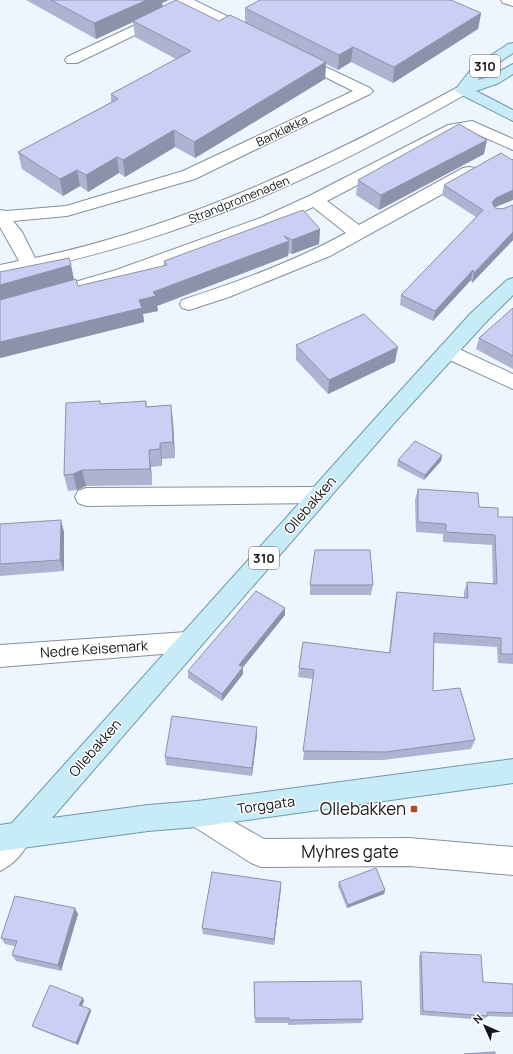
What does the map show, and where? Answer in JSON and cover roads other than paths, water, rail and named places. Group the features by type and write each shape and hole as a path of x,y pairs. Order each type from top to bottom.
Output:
{"main road":[{"name":"Strandpromenaden","path":"463,90 477,71 513,47"},
{"name":"Strandpromenaden","path":"463,90 494,80 513,68"},
{"name":"310","path":"463,90 513,116"},
{"name":"Ollebakken","path":"9,837 188,642 448,351 513,284"},
{"name":"Torggata","path":"9,837 148,818 197,814 513,771"}],"street":[{"path":"508,0 513,2"},
{"path":"72,60 186,2 267,42"},
{"name":"Bankløkka","path":"1,216 67,210 189,175 364,91 288,52"},
{"name":"Strandpromenaden","path":"0,271 30,266 98,248 172,226 237,202 329,162 381,136 463,90"},
{"path":"61,291 122,274 270,221 315,200 454,128 472,126 513,146"},
{"path":"189,304 223,293 324,252 359,234 513,146"},
{"path":"315,200 359,234"},
{"path":"1,216 13,232 30,266"},
{"path":"448,351 513,382"},
{"path":"86,497 319,496"},
{"name":"Nedre Keisemark","path":"0,656 188,642"},
{"name":"Myhres gate","path":"197,814 261,853 409,852 513,861"},
{"name":"Ollebakken","path":"0,857 9,837"}],"place":[{"name":"Ollebakken","path":"414,809"}]}
